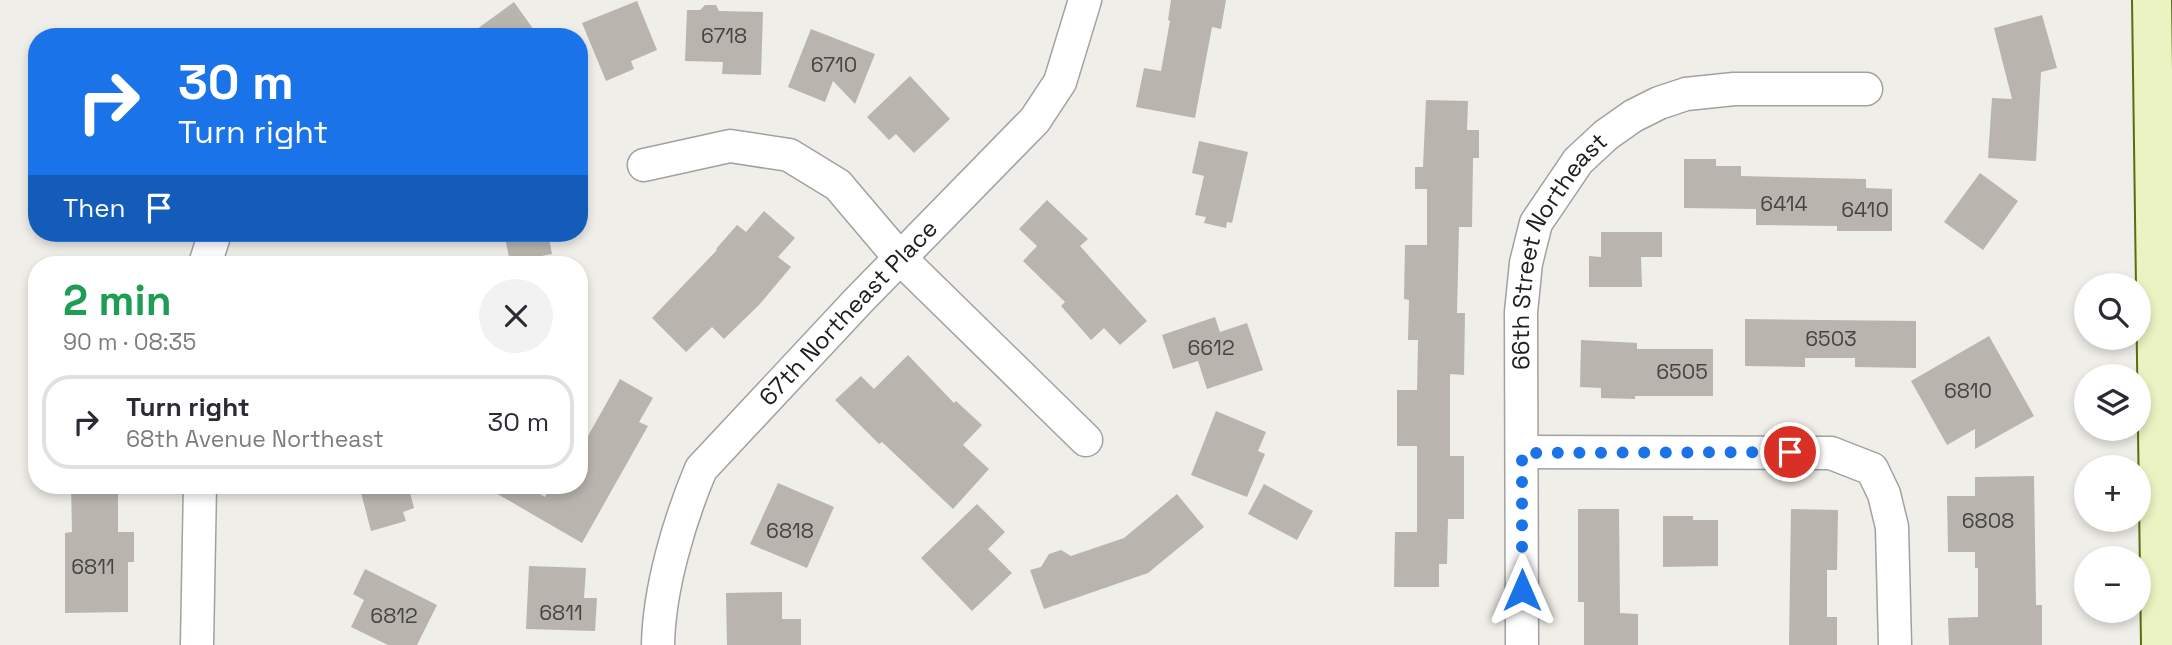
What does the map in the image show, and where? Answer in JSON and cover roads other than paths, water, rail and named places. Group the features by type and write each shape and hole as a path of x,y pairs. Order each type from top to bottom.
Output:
{"main road":[{"path":"2152,0 2162,84 2161,645"}],"street":[{"name":"67th Northeast Place","path":"658,645 659,615 686,504 701,469 900,258 1035,120 1060,82 1085,0"},
{"name":"66th Street Northeast","path":"1522,645 1521,312 1526,263 1536,223 1578,161 1606,135 1633,116 1659,103 1686,94 1734,89 1866,89"},
{"path":"644,165 730,146 789,155 838,185 900,258 1086,440"},
{"path":"1522,453 1831,453 1872,469 1884,494 1892,527 1895,645"},
{"path":"197,645 201,494"}]}
